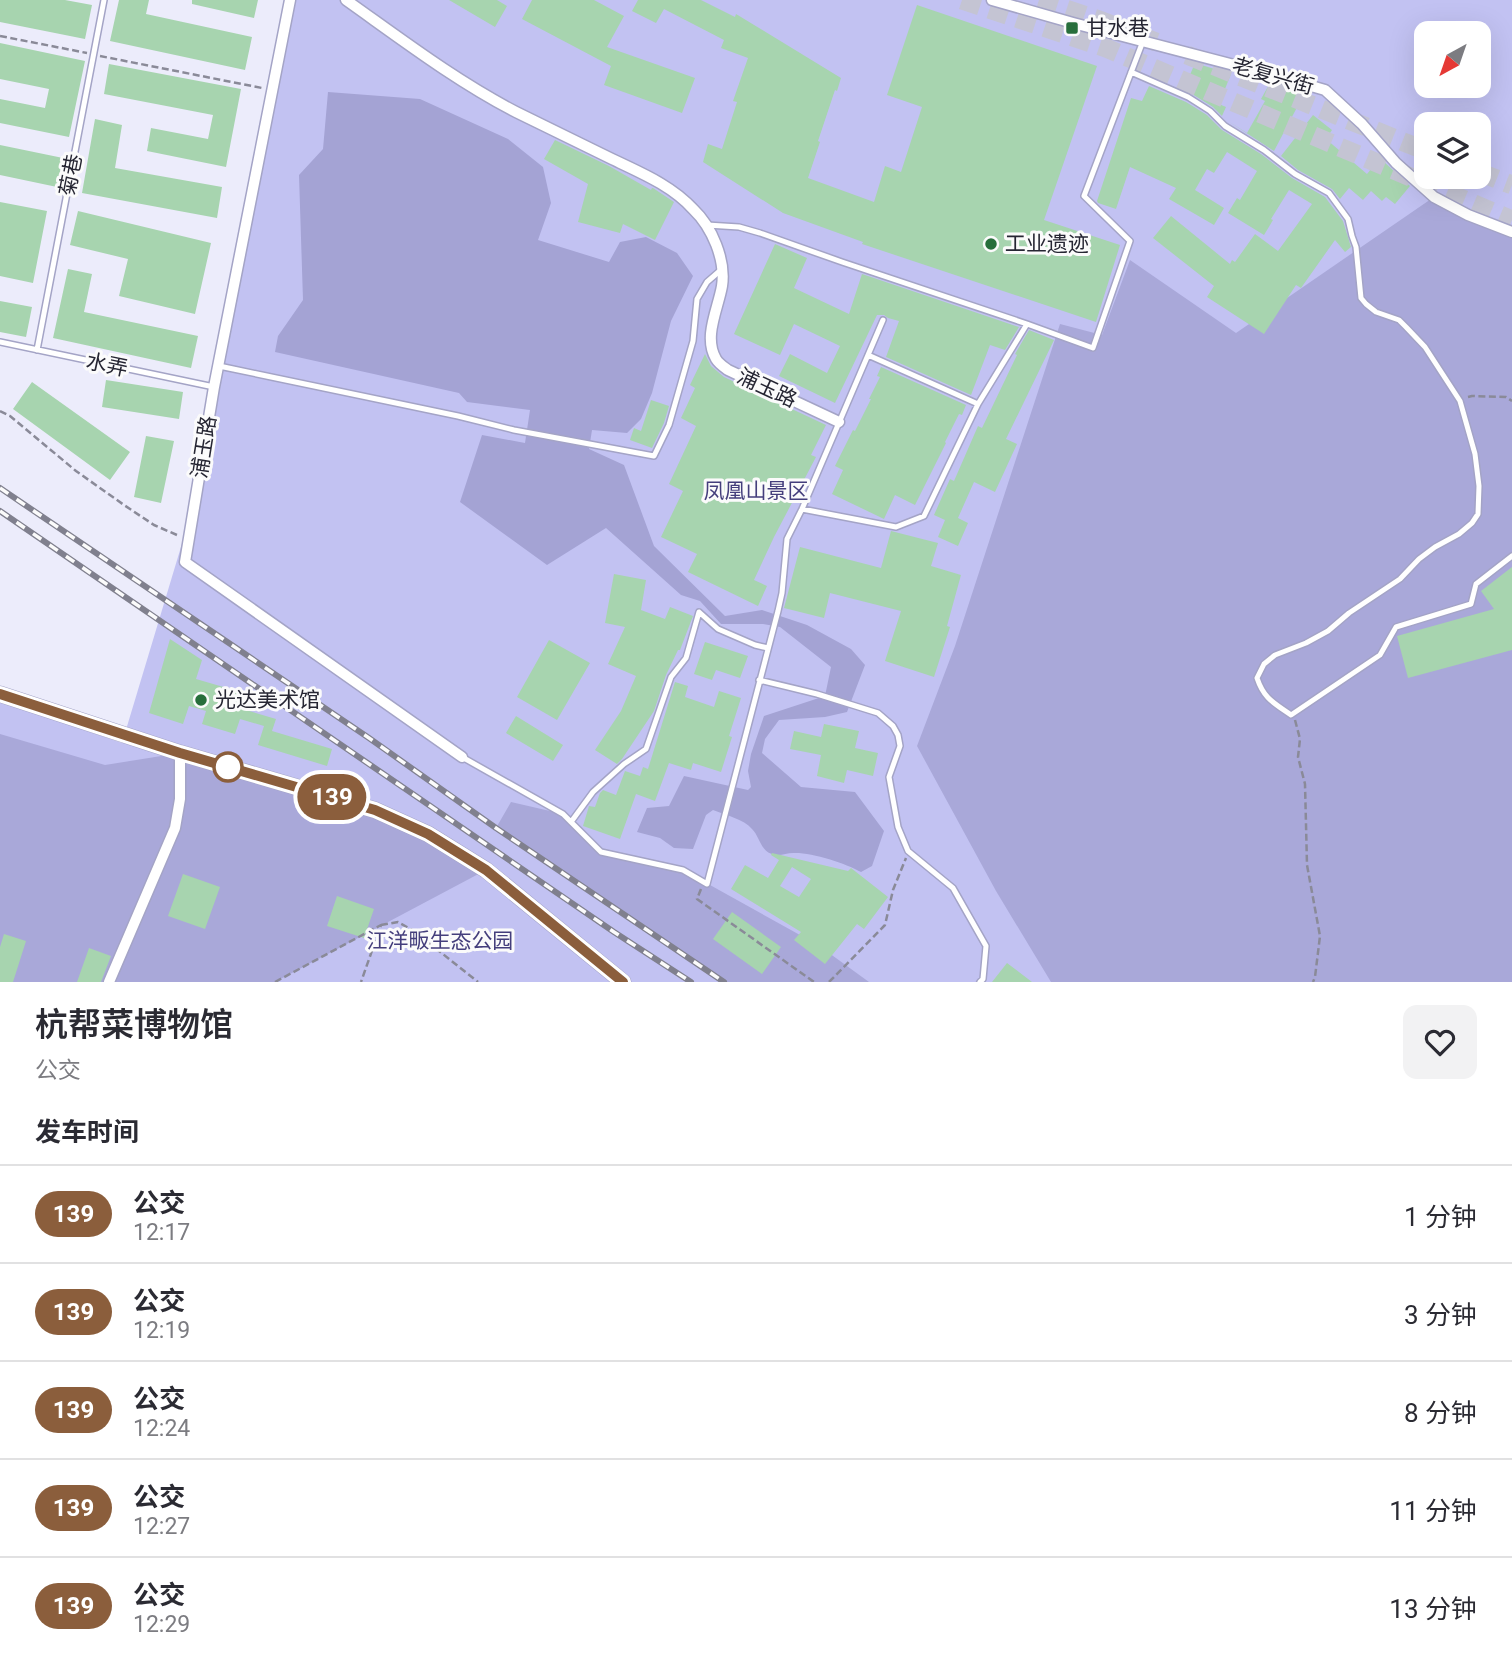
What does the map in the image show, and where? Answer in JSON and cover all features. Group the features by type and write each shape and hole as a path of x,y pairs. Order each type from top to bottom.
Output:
{"street":[{"name":"浦玉路","path":"290,0 214,387 185,562 462,757"},
{"name":"浦玉路","path":"346,0 467,84 514,111 654,179 677,194 707,225 717,248 722,269 722,285 712,329 712,348 717,361 728,370 839,422"},
{"name":"老复兴街","path":"992,0 1325,90 1362,124 1395,163 1434,197 1468,215 1512,232"},
{"path":"0,694 180,753 375,810 428,834 486,870 623,982"},
{"path":"110,982 175,828 180,799 180,753"}],"lane":[{"name":"菊巷","path":"37,350 104,0"},
{"path":"707,225 739,227 760,233 1093,348 1130,241 1084,196 1143,41"},
{"path":"1131,72 1188,97 1295,174 1329,193 1348,219 1356,247 1361,298 1376,312 1399,320 1425,347 1460,401 1475,454 1479,486 1478,514 1472,523 1459,534 1435,547 1419,559 1401,579 1349,613 1328,631 1275,655 1264,664 1257,678 1261,690 1291,715 1380,655 1396,627 1471,604 1476,584 1512,556"},
{"path":"218,366 514,430 654,456 669,425 693,341 697,299 707,282 722,269"},
{"path":"462,757 563,814 601,852 683,870 707,884 778,611 786,539 802,509 883,320"},
{"path":"802,509 896,527 924,516 978,404 1027,324"},
{"name":"水弄","path":"0,342 214,387"},
{"path":"868,355 978,404"},
{"path":"571,822 593,792 624,764 646,749 671,677 685,658 699,612 718,629 768,648"},
{"path":"759,680 878,713 893,726 900,746 889,777 898,827 908,851 953,888 986,946 983,979 980,982"}],"path":[{"path":"0,36 272,90"},
{"path":"1460,401 1472,396 1507,397 1512,401"},
{"path":"0,411 124,505 154,525 189,539"},
{"path":"1291,715 1300,740 1298,757 1305,784 1307,865 1320,936 1313,982"},
{"path":"829,982 885,925 908,851"},
{"path":"704,882 697,899 814,982"},
{"path":"275,982 381,925 398,922 414,931 478,982"},
{"path":"361,982 381,925"}],"green space":[{"name":"凤凰山景区","path":"286,0 1512,0 1512,982 0,982 0,701 122,743 190,517"}],"shaded area":[{"path":"328,92 420,99 508,139 543,167 551,203 538,240 609,262 620,242 646,237 677,253 693,276 671,321 652,393 641,419 627,433 592,430 589,449 624,465 654,546 725,616 762,610 807,625 851,649 865,665 847,712 825,717 779,720 765,739 762,753 801,787 855,792 884,831 872,866 861,872 809,854 772,854 765,850 749,826 713,810 706,815 693,849 674,848 660,838 637,832 647,808 669,806 684,776 748,790 751,787 748,771 751,754 764,716 825,696 831,667 780,627 763,624 721,624 700,601 681,595 606,528 547,565 460,502 482,435 525,443 530,410 467,402 459,393 275,352 278,336 303,300 299,175 323,149"},
{"path":"1434,197 1512,232 1512,982 1051,982 996,891 917,746 955,646 1060,324 1102,335 1130,260 1236,333"},
{"path":"0,734 105,765 180,753 375,810 486,870 275,982 0,982"},
{"path":"511,802 563,814 601,852 683,870 818,945 869,982 724,982 496,828"}],"building":[{"path":"0,0 65,0 92,5 85,39 0,22"},
{"path":"119,0 149,0 146,14 252,37 245,70 110,41"},
{"path":"192,0 258,0 254,18 192,4"},
{"path":"449,0 497,0 507,6 495,27"},
{"path":"532,0 594,0 624,16 607,47 695,78 682,113 604,85 611,66 522,19"},
{"path":"638,0 701,0 735,17 736,14 841,78 808,178 874,202 885,166 901,172 922,107 887,95 917,5 1097,66 1044,220 1120,245 1096,322 862,244 863,242 783,213 703,162 708,144 722,149 737,102 733,101 748,58 721,48 724,40 664,9 656,23 632,11"},
{"path":"0,43 85,61 69,137 0,123 0,99 45,108 49,89 0,79"},
{"path":"1195,63 1231,74 1219,104 1226,107 1222,116 1213,107 1184,89"},
{"path":"109,64 241,89 226,167 147,151 151,128 208,139 213,115 104,94"},
{"path":"1270,83 1287,87 1303,96 1274,151 1228,121 1247,133 1265,101 1261,99"},
{"path":"1149,86 1186,102 1207,115 1222,130 1325,197 1343,221 1351,247 1345,252 1335,240 1301,288 1296,285 1264,334 1207,297 1214,286 1153,238 1171,216 1230,264 1232,260 1235,262 1255,234 1278,251 1312,204 1289,190 1264,235 1228,213 1237,198 1240,200 1257,171 1227,152 1214,173 1207,169 1195,190 1224,208 1214,225 1169,199 1176,188 1130,167 1116,209 1098,203 1131,98 1142,101"},
{"path":"1313,115 1332,130 1326,139 1367,174 1380,158 1410,186 1395,204 1386,197 1382,201 1371,191 1363,200 1349,188 1340,199 1332,189 1298,170 1281,156"},
{"path":"95,119 122,125 115,168 222,187 217,218 82,193"},
{"path":"555,140 651,190 653,188 674,202 655,240 623,224 620,233 578,222 588,184 544,159"},
{"path":"0,145 63,158 57,187 0,175"},
{"path":"0,202 47,211 33,283 0,276"},
{"path":"78,211 211,243 195,314 119,296 128,259 70,245"},
{"path":"775,244 807,258 794,288 849,314 862,274 1019,327 1005,350 990,345 971,395 886,357 899,321 877,315 835,403 779,376 790,354 827,373 840,346 794,324 780,355 734,334"},
{"path":"68,269 92,274 84,312 198,336 191,368 53,338"},
{"path":"0,301 32,307 26,337 0,332"},
{"path":"1029,330 1054,340 1006,439 1017,444 995,492 974,482 958,518 968,523 958,546 938,537 945,520 934,515 950,479 954,481 978,426 982,428 1017,355 1015,354"},
{"path":"705,354 711,366 724,377 826,425 811,455 816,457 754,580 767,586 758,606 688,572 697,554 661,537 683,491 669,484 696,426 681,418 695,388 690,385"},
{"path":"881,367 966,405 962,415 959,414 915,505 895,495 884,519 832,494 843,470 835,466 871,399"},
{"path":"106,380 183,392 179,419 102,407"},
{"path":"32,382 130,452 110,480 13,409"},
{"path":"651,400 669,406 652,448 630,440 634,428 641,431"},
{"path":"146,436 174,441 161,503 134,497"},
{"path":"891,531 938,543 931,566 961,575 947,626 950,627 934,677 885,661 901,611 830,593 824,618 784,608 800,547 881,568"},
{"path":"1512,567 1512,650 1408,678 1397,636 1494,609 1481,591"},
{"path":"614,574 646,580 641,610 665,619 670,607 693,616 680,650 666,675 654,711 617,764 595,750 621,711 636,676 608,664 625,627 605,623"},
{"name":"光达美术馆","path":"170,639 202,660 196,679 251,695 246,710 276,719 272,731 332,749 327,766 258,745 264,726 240,719 235,734 202,724 206,711 189,706 183,724 149,713"},
{"path":"549,640 590,663 557,720 517,697"},
{"path":"705,642 748,656 740,678 716,670 712,680 694,674"},
{"path":"675,682 688,686 685,697 714,707 719,691 741,698 721,772 693,763 691,770 669,763 655,801 636,794 620,839 583,826 589,806 595,807 603,790 616,795 625,771 640,776 643,767 648,769"},
{"path":"516,716 563,745 553,761 506,733"},
{"path":"824,724 859,731 855,748 878,753 873,776 847,770 844,783 817,776 821,755 790,749 794,731 821,737"},
{"path":"772,853 848,871 851,868 888,897 864,929 857,924 825,964 794,940 801,932 731,889 745,865 768,878 779,860 771,855","holes":["792,867 811,879 799,897 780,886"]},
{"path":"183,874 220,887 205,929 168,916"},
{"path":"337,896 374,909 364,938 327,926"},
{"path":"732,912 781,947 762,974 713,939"},
{"path":"4,934 26,941 13,982 0,982 0,947"},
{"path":"89,948 111,956 101,982 77,982"},
{"path":"1007,963 1032,982 992,982"}],"tunnel":[{"path":"962,0 1106,48 1512,220"},
{"path":"1039,0 1156,42"},
{"path":"1187,55 1414,146"},
{"path":"1491,177 1512,185"}],"railway":[{"path":"0,488 724,982"},
{"path":"0,511 691,982"}],"bus line":[{"name":"139","path":"0,694 180,753 375,810 428,834 486,870 623,982"}],"place":[{"name":"甘水巷","path":"1072,28"},
{"name":"工业遗迹","path":"991,244"},
{"name":"光达美术馆","path":"201,700"}],"park label":[{"name":"江洋畈生态公园","path":"440,941"}]}
